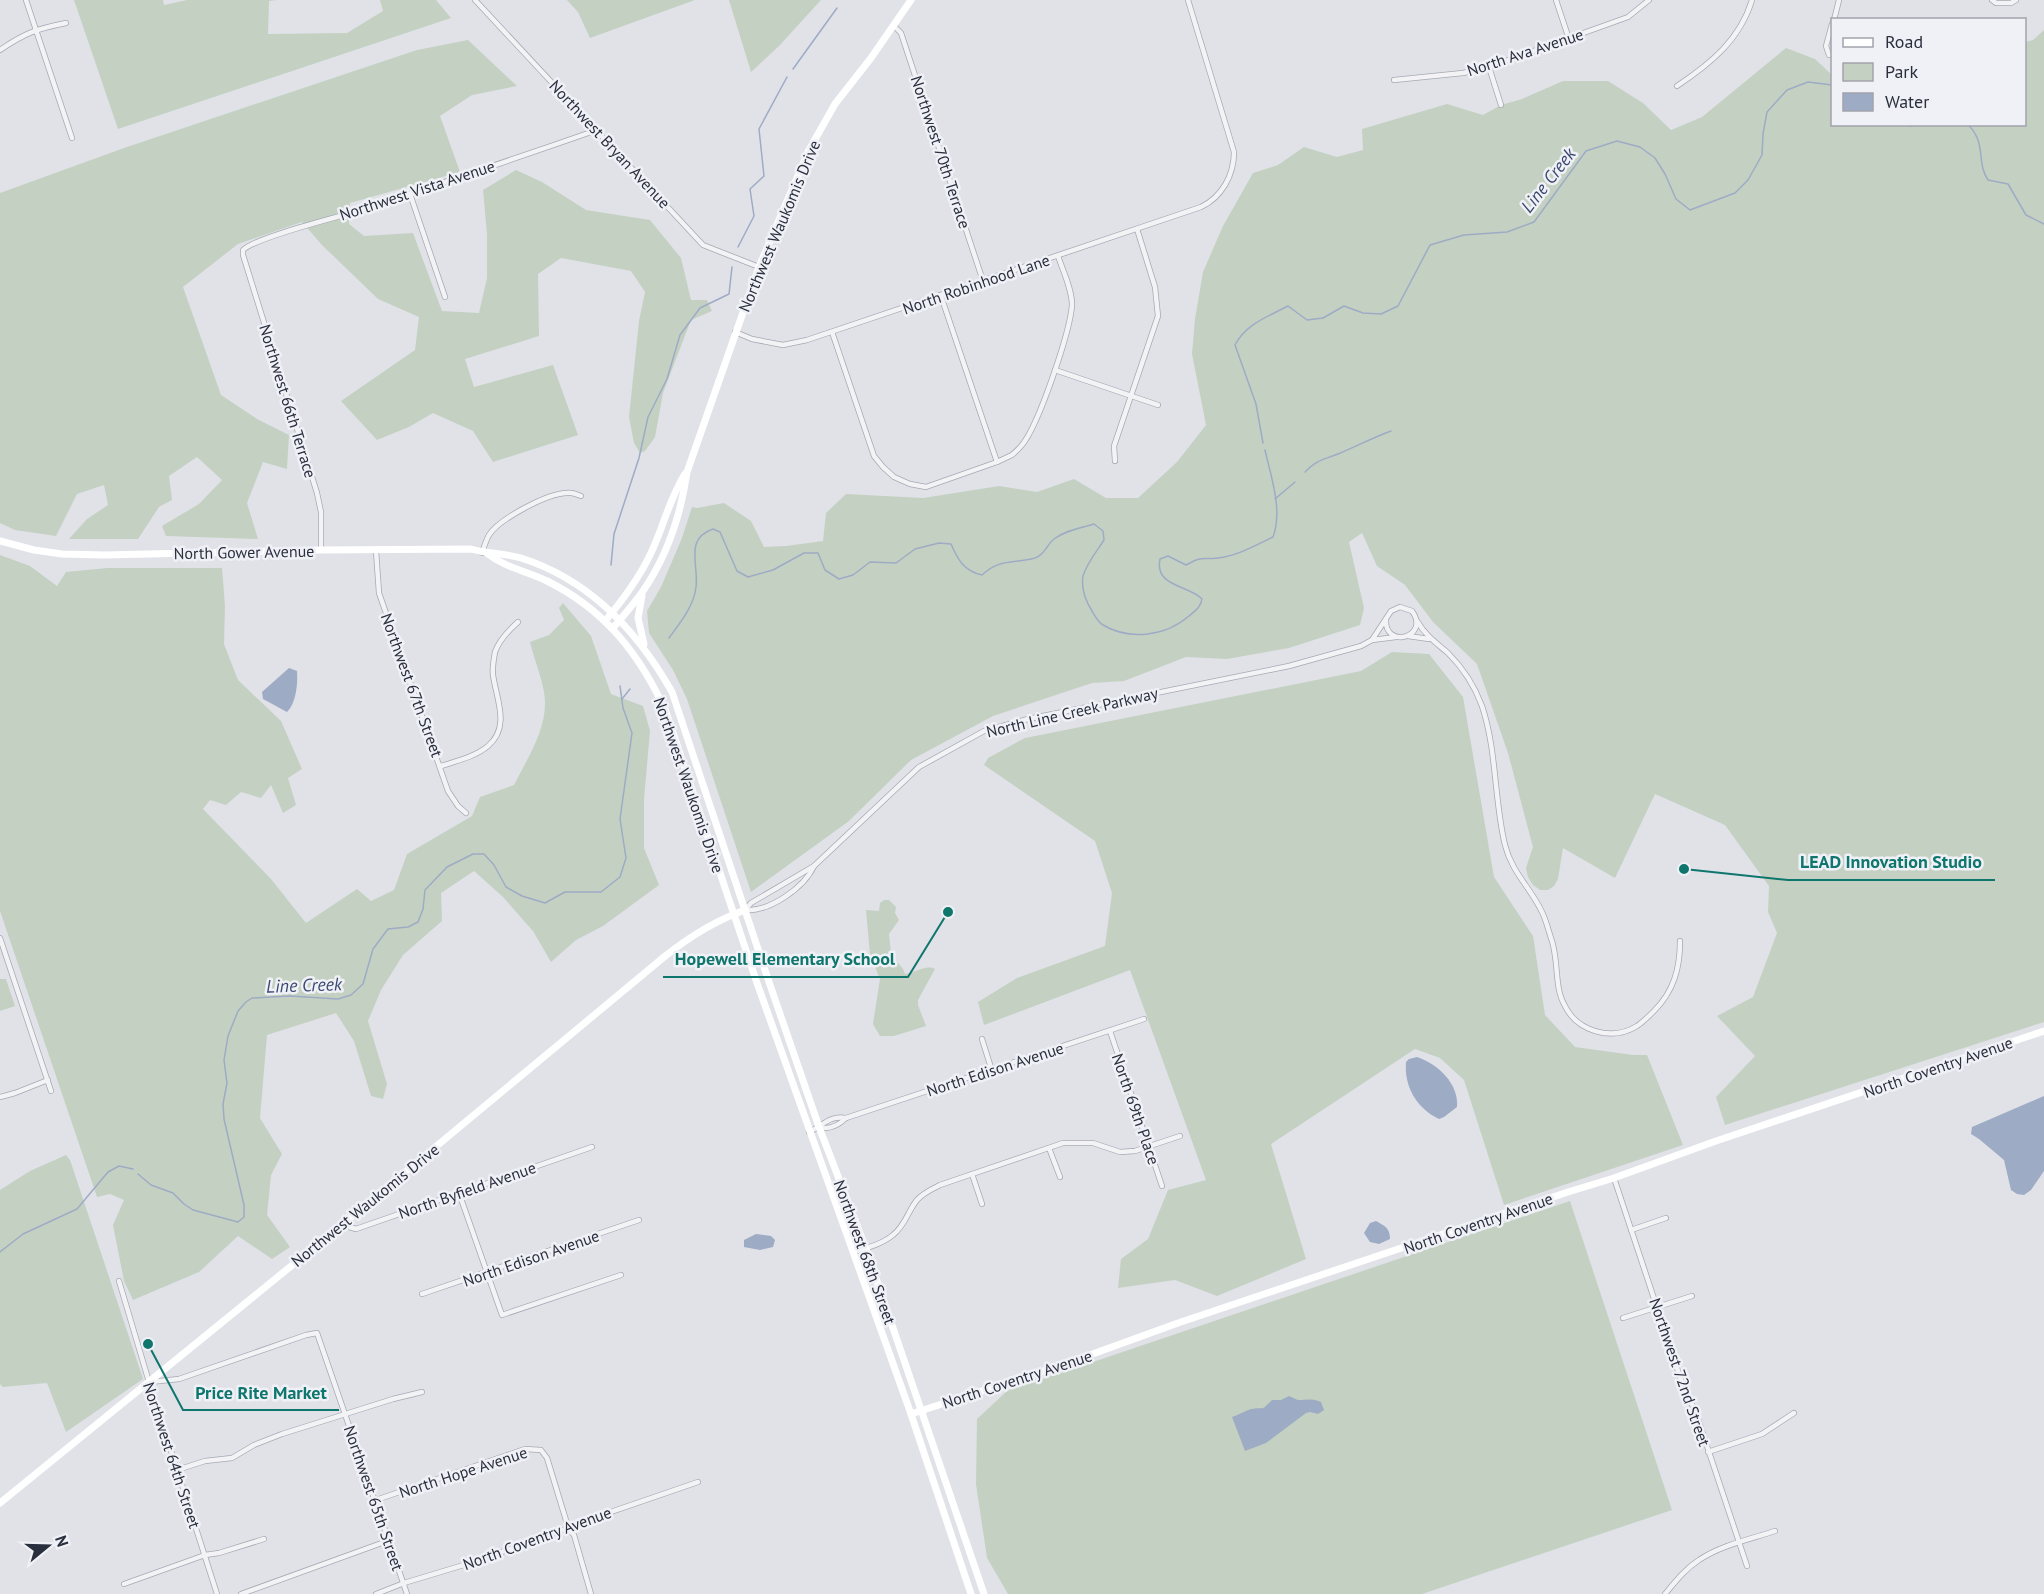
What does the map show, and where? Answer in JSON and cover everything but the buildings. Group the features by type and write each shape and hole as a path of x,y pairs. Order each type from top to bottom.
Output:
{"main road":[{"name":"Northwest Waukomis Drive","path":"734,914 666,712 653,684 613,628 643,592 660,565 684,491 687,472 735,332 759,267 809,150 835,104 911,0"},
{"name":"Northwest Waukomis Drive","path":"605,621 638,577 650,555 677,487 687,472"},
{"name":"North Gower Avenue","path":"0,541 34,550 83,555 451,548 509,555 554,572 595,598 621,619 646,649 672,692"},
{"name":"North Gower Avenue","path":"485,553 500,564 550,582 576,598 613,628"},
{"path":"643,592 638,618 646,649"},
{"name":"Northwest Waukomis Drive","path":"0,1503 344,1223 690,935 745,910 672,692"},
{"name":"Northwest 68th Street","path":"745,910 819,1127 866,1249 984,1594"},
{"name":"Northwest 68th Street","path":"734,914 809,1132 911,1414 971,1594"},
{"path":"757,983 768,979"},
{"name":"North Coventry Avenue","path":"911,1414 1065,1364 1178,1323 1614,1178 1716,1141 2044,1031"}],"street":[{"path":"26,0 72,138"},
{"name":"Northwest Bryan Avenue","path":"475,0 703,245 759,267"},
{"name":"North Robinhood Lane","path":"735,332 752,339 783,345 807,340 1201,207 1213,200 1227,182 1233,168 1234,152 1188,0"},
{"path":"1556,0 1569,39"},
{"name":"North Ava Avenue","path":"1394,80 1463,73 1489,67 1628,17 1649,0"},
{"path":"1677,86 1708,66 1735,36 1752,0"},
{"path":"1834,18 1839,0"},
{"path":"1992,0 1996,3 2011,3 2016,0"},
{"path":"0,50 22,35 36,29 66,23"},
{"name":"Northwest 70th Terrace","path":"894,26 902,33 983,281"},
{"path":"1829,55 1826,46 1831,29"},
{"path":"1489,67 1501,105"},
{"name":"Northwest Vista Avenue","path":"243,255 246,247 255,243 410,194 597,130"},
{"path":"410,194 445,297"},
{"path":"1115,461 1114,446 1156,324 1158,307 1155,287 1137,229"},
{"name":"Northwest 66th Terrace","path":"243,255 316,493 321,512 321,550"},
{"path":"832,332 870,448 883,467 902,481 931,487 997,462 1022,446 1055,370 1069,321 1072,303 1058,256"},
{"path":"941,296 997,462"},
{"path":"1055,370 1158,405"},
{"path":"485,553 490,533 506,520 542,499 566,492 580,496"},
{"name":"Northwest 67th Street","path":"376,551 379,593 452,798 466,813"},
{"path":"1372,640 1395,608 1404,607 1412,611 1430,639 1458,664 1471,683 1481,706 1490,742 1505,844 1510,862 1542,911 1553,942 1563,1004 1573,1019 1595,1032 1609,1034 1636,1026 1656,1010 1670,991 1677,976 1680,941"},
{"path":"1386,619 1389,633 1398,637"},
{"path":"1408,636 1415,629 1417,621"},
{"path":"441,766 465,758 489,746 497,734 502,713 492,673 496,650 507,633 518,622"},
{"name":"North Line Creek Parkway","path":"745,910 752,903 814,866 919,767 984,730 1289,666 1362,646 1372,640 1408,636 1430,639"},
{"name":"North Line Creek Parkway","path":"745,910 754,911 778,900 809,876 814,866"},
{"path":"0,938 51,1091"},
{"name":"North Edison Avenue","path":"819,1127 827,1129 840,1124 846,1118 1144,1019"},
{"name":"North 69th Place","path":"1110,1031 1162,1186"},
{"path":"982,1039 992,1071"},
{"path":"0,1097 15,1094 48,1080"},
{"name":"North Edison Avenue","path":"809,1132 819,1127 824,1121 837,1116 846,1118"},
{"path":"854,1252 866,1249 894,1235 917,1200 940,1185 1063,1143 1093,1143 1120,1152 1135,1151 1180,1136"},
{"name":"North Byfield Avenue","path":"344,1223 356,1228 592,1147"},
{"path":"1049,1148 1060,1177"},
{"path":"972,1174 982,1204"},
{"name":"Northwest 72nd Street","path":"1614,1178 1685,1392 1695,1410 1747,1566"},
{"path":"459,1193 502,1315 621,1275"},
{"path":"1631,1230 1666,1218"},
{"name":"North Edison Avenue","path":"422,1294 639,1220"},
{"name":"Northwest 64th Street","path":"119,1281 217,1594"},
{"path":"1623,1318 1692,1296"},
{"name":"Northwest 65th Street","path":"149,1382 178,1378 317,1333 407,1594"},
{"path":"177,1470 206,1461 232,1458 254,1445 282,1434 422,1392"},
{"path":"1708,1452 1762,1434 1794,1413"},
{"name":"North Hope Avenue","path":"376,1500 525,1449 542,1450 547,1458 569,1530"},
{"name":"North Coventry Avenue","path":"376,1594 562,1530 569,1530 573,1525 698,1482"},
{"path":"569,1530 574,1535 591,1594"},
{"path":"1665,1594 1679,1577 1699,1560 1775,1531"},
{"path":"124,1584 205,1555 264,1539"},
{"path":"241,1594 376,1547 390,1540"}],"green space":[{"path":"74,0 163,0 164,5 187,0 277,0 269,1 268,34 347,33 383,11 380,0 436,0 451,18 118,129"},
{"path":"567,0 695,0 590,38 578,12"},
{"path":"729,0 821,0 780,45 751,72"},
{"path":"2044,30 2044,1022 1725,1125 1716,1097 1755,1056 1717,1016 1753,997 1777,933 1768,912 1769,886 1725,825 1655,794 1615,878 1563,848 1558,879 1554,886 1548,890 1540,890 1533,885 1526,868 1533,847 1508,753 1477,664 1433,622 1405,585 1377,566 1362,533 1349,542 1364,608 1360,625 1289,648 1227,659 1186,657 1124,681 1092,683 993,716 911,760 849,821 751,892 687,699 673,670 649,633 647,611 661,587 682,538 692,507 724,503 751,521 764,547 823,541 826,513 846,494 923,498 999,486 1037,492 1074,479 1106,498 1138,498 1177,462 1206,425 1192,354 1203,272 1223,226 1253,173 1278,165 1304,147 1337,157 1363,150 1362,129 1447,104 1483,115 1501,105 1522,99 1563,81 1608,81 1643,103 1671,130 1702,117 1786,48 1815,59 1831,74 1831,126 2026,126 2026,42 2033,40"},
{"path":"468,40 517,86 472,95 440,116 460,172 350,203 349,224 364,236 413,233 442,311 479,313 487,278 487,234 483,190 516,170 542,182 586,210 650,220 681,258 691,300 707,300 712,311 691,320 663,393 655,437 645,451 640,453 634,443 629,417 639,321 645,292 631,271 561,258 538,274 539,336 465,359 474,387 553,365 578,435 493,462 473,431 433,413 409,427 377,440 341,401 415,350 419,317 378,299 322,245 302,222 238,244 183,287 221,395 257,419 289,435 287,469 263,462 247,503 258,539 166,536 162,526 199,504 222,480 197,457 169,476 172,500 159,507 138,539 69,539 87,519 108,505 104,485 77,494 56,536 15,530 0,523 0,193 124,148 417,50"},
{"path":"0,555 30,566 57,586 66,572 107,568 222,568 225,606 224,644 238,680 281,721 302,769 288,778 296,805 283,813 271,785 261,798 241,792 226,805 210,800 203,809 271,879 306,923 357,889 371,901 394,890 407,854 472,816 480,797 514,785 531,752 544,717 544,692 530,642 549,635 564,620 559,608 563,603 591,636 611,694 643,706 650,731 644,799 644,848 659,885 603,926 576,940 551,962 533,931 503,897 474,871 441,893 442,921 403,955 381,990 368,1021 387,1084 383,1099 371,1096 354,1041 336,1013 267,1035 260,1118 282,1154 271,1175 267,1215 290,1247 272,1259 238,1236 199,1272 133,1300 124,1281 113,1225 124,1200 110,1194 97,1197 0,911"},
{"path":"1392,652 1429,654 1463,697 1494,877 1533,936 1545,1015 1575,1047 1647,1055 1683,1145 1504,1205 1464,1080 1440,1058 1415,1049 1271,1144 1306,1259 1217,1296 1175,1280 1118,1288 1121,1259 1148,1239 1168,1190 1206,1180 1130,970 984,1025 978,1002 1017,978 1105,946 1112,893 1095,841 984,765 988,758 1025,738 1361,671"},
{"path":"889,900 896,907 895,913 899,920 889,934 891,954 905,974 924,968 935,969 918,1000 926,1026 894,1036 880,1036 873,1024 880,979 870,955 866,910 879,911 880,903"},
{"path":"0,979 6,979 15,1006 0,1011"},
{"path":"66,1155 70,1160 143,1379 66,1432 47,1383 3,1387 0,1384 0,1190 30,1171"},
{"path":"1570,1201 1672,1510 1422,1594 1008,1594 987,1558 976,1484 977,1419 1007,1391"}],"water":[{"path":"289,668 297,671 297,682 296,693 287,712 263,699 262,692"},
{"path":"1417,1057 1425,1060 1446,1076 1455,1090 1457,1107 1444,1117 1439,1119 1424,1109 1409,1088 1406,1062"},
{"path":"2044,1096 2044,1171 2031,1190 2024,1195 2017,1194 2011,1190 2004,1160 1971,1134 1972,1127"},
{"path":"1376,1221 1386,1228 1390,1235 1390,1239 1379,1244 1370,1242 1364,1233 1370,1223"},
{"path":"756,1234 771,1236 775,1240 773,1247 760,1250 744,1247 744,1240"},
{"path":"1289,1396 1298,1400 1321,1402 1324,1410 1318,1414 1306,1413 1266,1443 1245,1451 1232,1417 1251,1409 1264,1408 1272,1400 1281,1400"}],"waterway":[{"path":"793,69 837,8"},
{"path":"738,247 754,216 750,189 764,176 759,129 787,77"},
{"name":"Line Creek","path":"1263,443 1256,404 1235,345 1245,332 1258,322 1288,306 1307,320 1323,318 1344,306 1363,313 1381,314 1398,306 1430,245 1464,235 1507,232 1534,222 1586,151 1617,141 1640,147 1655,158 1676,199 1690,210 1735,193 1748,180 1762,155 1767,112 1787,90 1808,82 1831,85"},
{"name":"Line Creek","path":"1969,126 1977,138 1982,166 1988,180 2008,184 2026,215 2044,224"},
{"path":"611,565 614,534 639,458 648,417 667,379 680,335 700,308 729,294 732,267"},
{"path":"1305,472 1321,460 1391,431"},
{"name":"Line Creek","path":"669,638 686,614 695,594 696,546 704,533 713,529 720,532 737,571 748,577 773,570 804,553 818,553 825,570 839,579 853,575 870,562 896,563 915,549 939,543 951,544 962,564 982,575 1001,564 1035,558 1059,536 1094,524 1103,531 1104,540 1083,576 1083,590 1094,615 1103,625 1125,633 1159,632 1180,623 1199,607 1202,599 1167,580 1162,575 1160,559 1168,556 1186,565 1200,559 1232,555 1273,537 1276,527 1276,505 1265,450"},
{"path":"1275,499 1295,482"},
{"name":"Line Creek","path":"138,1174 151,1185 173,1193 193,1210 238,1222 244,1217 244,1205 224,1119 223,1104 227,1083 224,1060 228,1036 238,1011 252,998 290,996 338,999 351,995 363,984 373,949 388,929 408,927 418,922 423,909 425,890 447,867 473,854 484,854 494,865 506,887 522,896 545,903 565,892 601,892 620,877 626,858 620,819 632,733 623,708 620,686"},
{"name":"Line Creek","path":"622,699 630,689"},
{"name":"Line Creek","path":"0,1252 23,1234 77,1209 108,1172 119,1166 133,1169"}],"place":[{"name":"LEAD Innovation Studio","path":"1684,869"},
{"name":"Hopewell Elementary School","path":"948,912"},
{"name":"Price Rite Market","path":"148,1344"}]}
